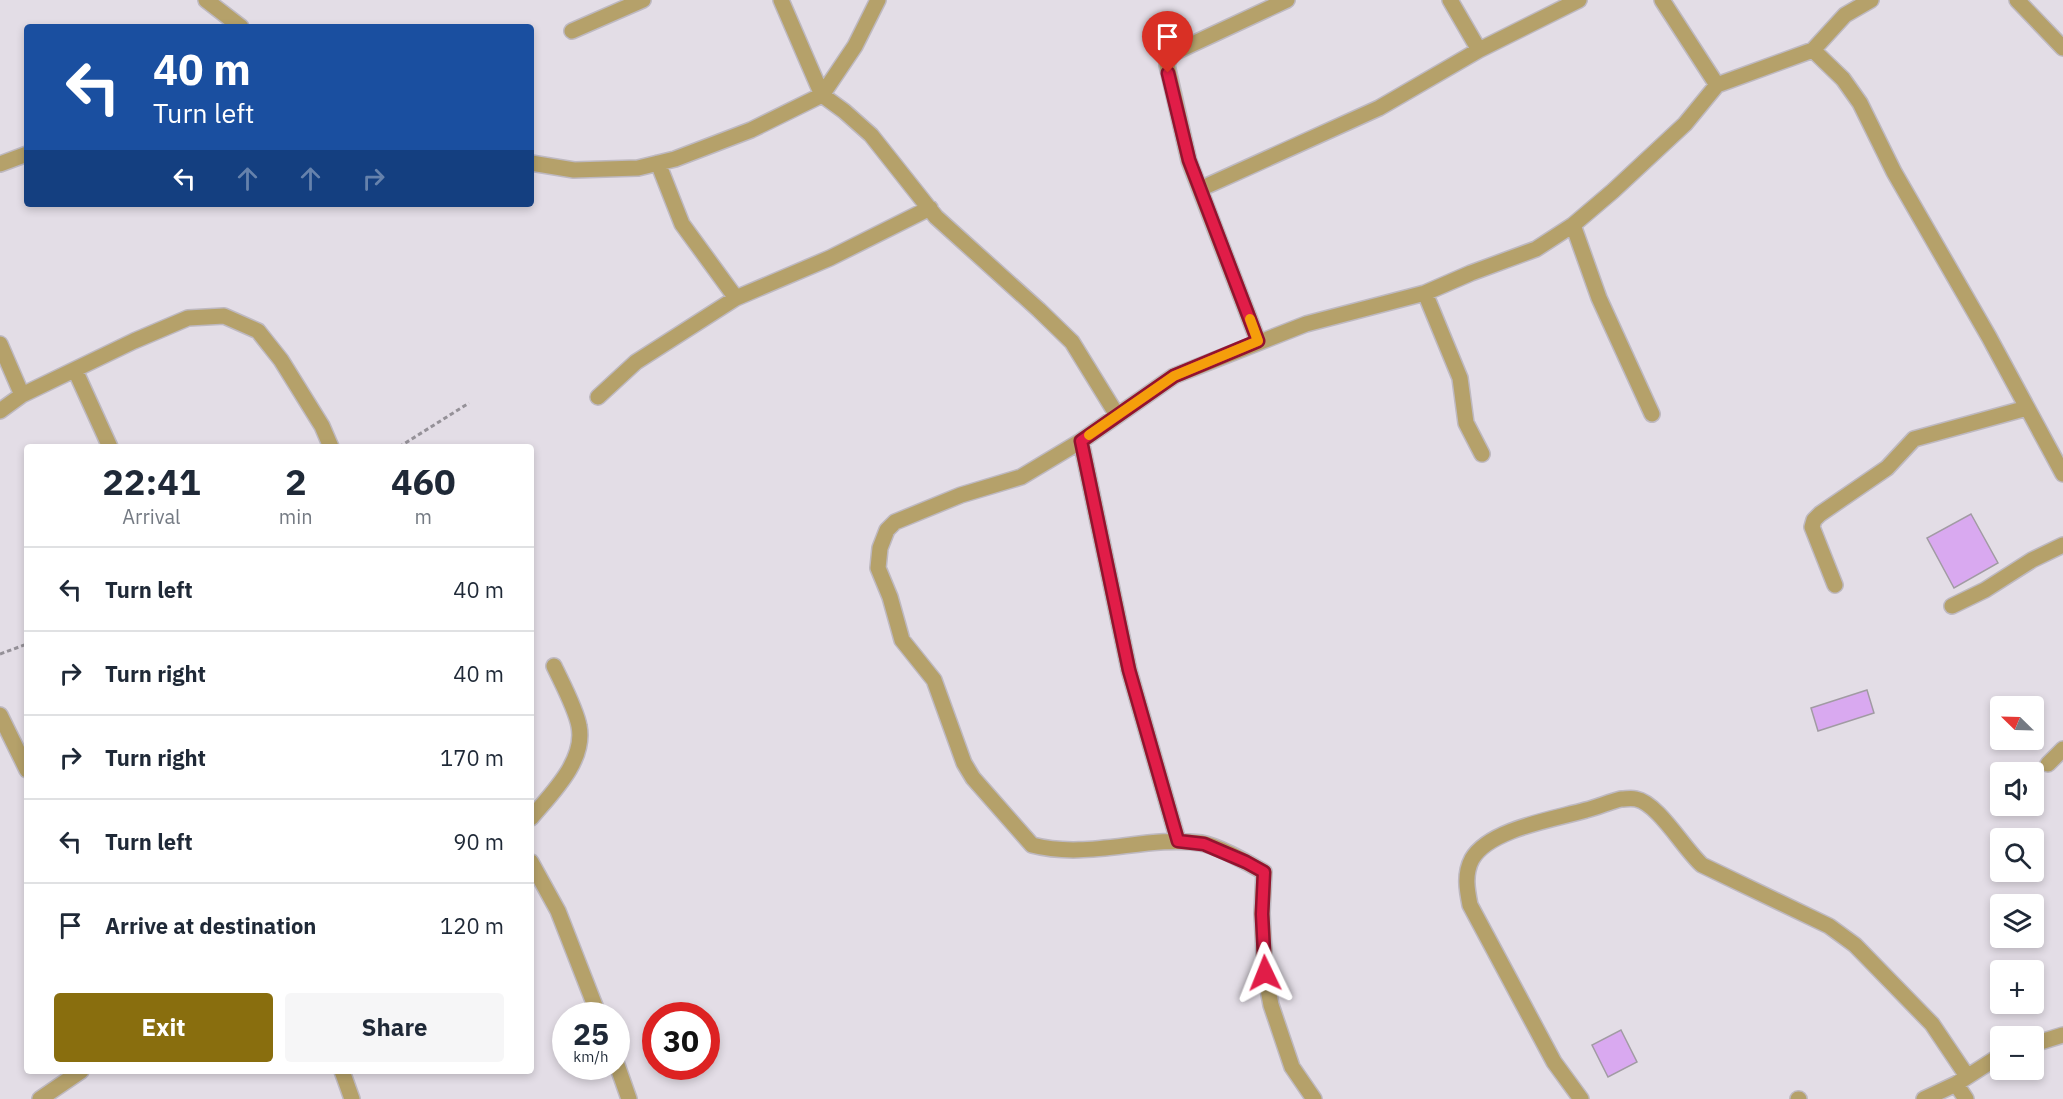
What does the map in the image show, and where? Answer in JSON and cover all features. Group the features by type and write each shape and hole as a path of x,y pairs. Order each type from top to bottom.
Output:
{"street":[{"path":"206,0 237,24"},
{"path":"572,31 643,0"},
{"path":"781,0 822,95 871,135 936,217 1072,342 1117,415"},
{"path":"534,163 574,170 638,168 675,159 751,130 822,95 855,46 878,0"},
{"path":"1258,341 1189,160 1167,59 1171,54 1287,0"},
{"path":"1450,0 1479,50"},
{"path":"1200,189 1379,108 1479,50 1579,0"},
{"path":"1662,0 1717,85"},
{"path":"1314,1099 1292,1067 1271,1005 1265,973 1262,914 1264,872 1204,844 1178,841 1100,850 1045,848 1032,845 1022,836 984,793 964,763 934,680 902,640 890,597 878,568 880,548 887,530 895,522 961,495 1021,477 1081,441 1174,376 1306,324 1425,293 1536,249 1573,225 1613,191 1684,124 1717,85 1813,50 1845,15 1871,0"},
{"path":"2017,0 2063,48"},
{"path":"1813,50 1843,79 1860,103 1894,172 1989,337 2063,474"},
{"path":"0,164 24,155"},
{"path":"658,163 682,224 736,298"},
{"path":"598,397 636,362 736,298 830,258 930,208"},
{"path":"1573,225 1599,298 1652,414"},
{"path":"1425,293 1460,378 1466,423 1482,454"},
{"path":"0,411 22,395 188,318 224,316 258,331 286,369 322,426 330,444"},
{"path":"0,344 22,395"},
{"path":"75,370 109,444"},
{"path":"1835,585 1812,527 1814,520 1820,514 1887,468 1914,438 2027,408"},
{"path":"1081,441 1129,670 1178,841"},
{"path":"1952,606 1985,590 2032,560 2063,545"},
{"path":"534,814 558,785 572,763 580,744 579,726 555,666"},
{"path":"0,715 24,764"},
{"path":"2048,764 2063,749"},
{"path":"1581,1099 1554,1062 1475,915 1470,905 1466,882 1472,860 1484,846 1532,823 1621,799 1636,799 1657,811 1690,854 1702,865 1829,926 1855,945 1932,1024 1962,1080 1966,1099"},
{"path":"534,867 558,911 594,1002"},
{"path":"2044,1041 2063,1035"},
{"path":"1924,1099 1962,1080 1990,1062"},
{"path":"40,1099 77,1074"},
{"path":"343,1074 352,1099"},
{"path":"622,1080 629,1099"}],"path":[{"path":"404,444 469,403"},
{"path":"0,654 24,645"}],"building":[{"path":"1971,514 1998,563 1954,588 1927,538"},
{"path":"1867,690 1874,713 1818,731 1811,708"},
{"path":"1621,1030 1637,1062 1608,1077 1592,1045"}],"slow traffic":[{"path":"1089,435 1174,376 1258,341 1250,319"}],"route":[{"path":"1168,73 1189,160 1258,341 1174,376 1081,441 1129,670 1178,841 1204,844 1264,872 1262,914 1265,973"}]}
